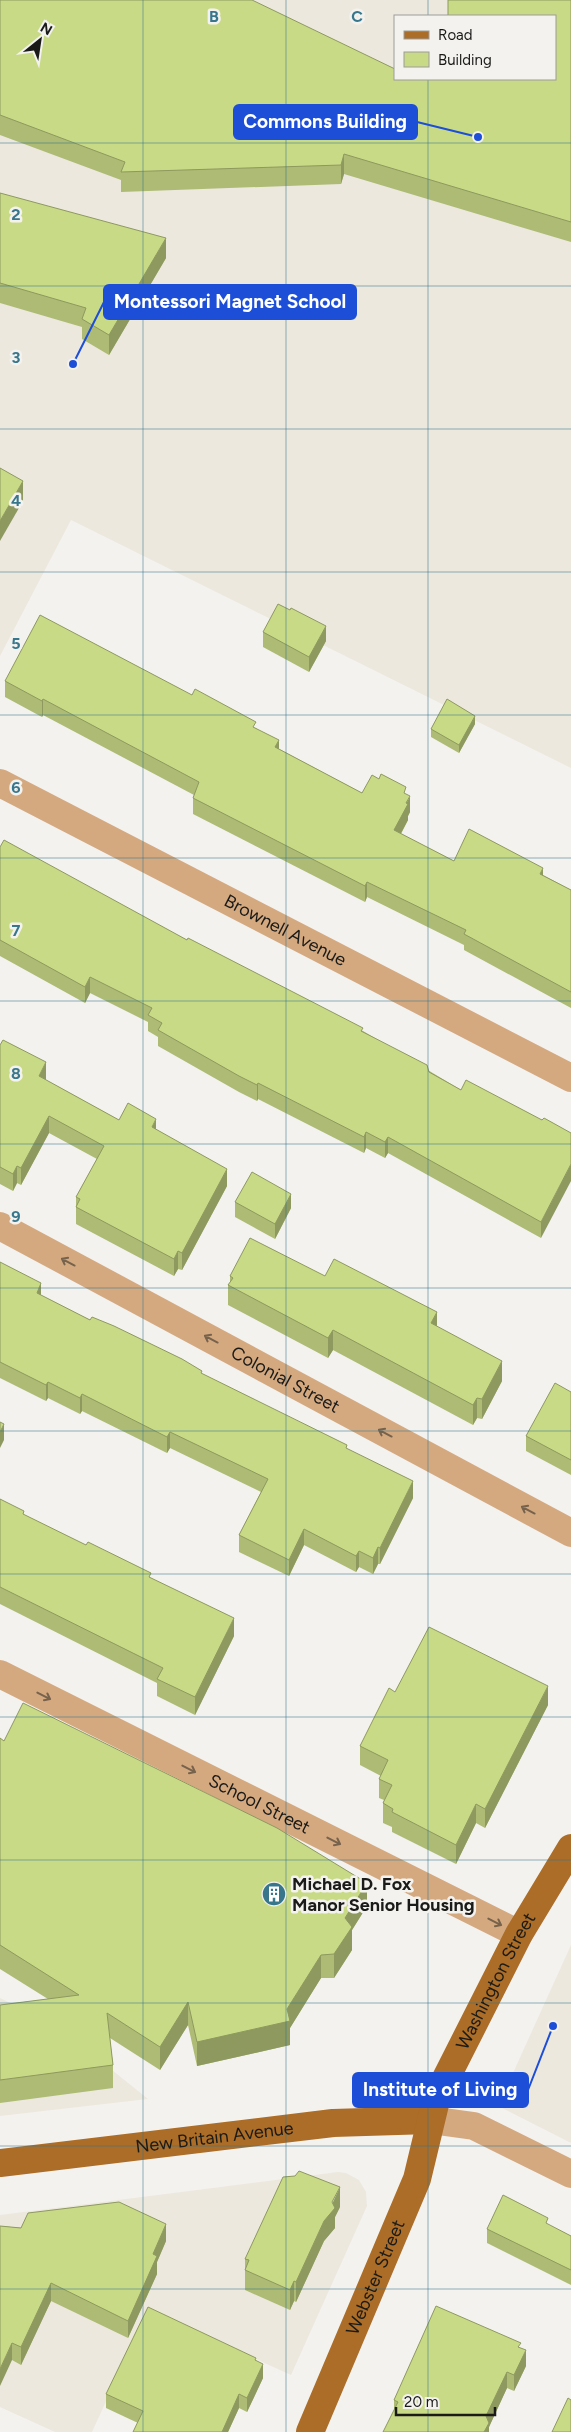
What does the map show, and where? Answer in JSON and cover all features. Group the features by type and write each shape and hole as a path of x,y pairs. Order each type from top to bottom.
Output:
{"main road":[{"name":"Washington Street","path":"430,2120 437,2096 520,1934 571,1848"},
{"name":"New Britain Avenue","path":"0,2163 333,2123 430,2120"},
{"name":"Webster Street","path":"310,2432 417,2179 430,2120"}],"street":[{"name":"Brownell Avenue","path":"0,783 571,1078"},
{"name":"Colonial Street","path":"0,1226 571,1533"},
{"name":"School Street","path":"0,1674 520,1934"},
{"path":"430,2120 474,2126 571,2174"}],"shaded area":[{"path":"0,0 571,0 571,768 71,520 0,656"},
{"path":"571,1945 571,2143 498,2106"},
{"path":"0,1998 56,2025 148,2099 0,2116"},
{"path":"338,2172 346,2173 359,2180 366,2192 367,2206 291,2375 148,2310 92,2432 55,2432 0,2407 0,2215"}],"building":[{"path":"0,0 252,0 394,69 394,80 556,80 556,15 448,15 448,0 571,0 571,222 344,154 341,165 121,172 125,162 0,115"},
{"path":"0,193 166,238 109,335 82,319 86,308 0,283"},
{"path":"0,468 23,481 0,521"},
{"path":"278,604 290,610 291,608 326,626 309,657 263,632"},
{"path":"40,615 192,695 195,689 256,722 253,727 279,740 275,747 362,793 372,775 379,779 381,774 406,787 404,793 410,796 406,803 408,804 394,830 454,861 469,829 543,868 540,874 571,890 571,992 464,934 466,930 367,882 365,886 193,798 199,782 43,699 42,701 5,681"},
{"path":"447,699 475,716 459,745 431,729"},
{"path":"4,840 187,940 188,938 363,1028 361,1031 427,1065 429,1072 461,1090 466,1080 571,1133 571,1164 541,1222 388,1137 385,1142 366,1132 364,1137 258,1083 257,1085 239,1076 158,1030 162,1023 148,1015 152,1008 90,977 85,987 0,940 0,847"},
{"path":"3,1040 46,1062 39,1076 119,1120 128,1103 156,1119 152,1127 227,1169 182,1253 178,1251 174,1259 76,1207 80,1199 76,1197 104,1146 49,1116 21,1168 17,1166 13,1174 0,1167 0,1045"},
{"path":"252,1172 291,1194 275,1224 235,1202"},
{"path":"250,1238 325,1276 334,1259 437,1312 431,1323 502,1361 482,1399 477,1398 473,1405 333,1330 328,1338 228,1285 233,1278 230,1276"},
{"path":"0,1262 41,1283 37,1293 90,1320 92,1317 114,1326 182,1359 202,1371 201,1373 347,1445 346,1448 413,1481 380,1548 378,1547 373,1558 359,1551 356,1556 304,1529 289,1560 239,1535 268,1479 170,1432 167,1437 82,1394 80,1398 48,1382 46,1385 0,1362"},
{"path":"555,1383 571,1392 571,1460 526,1436"},
{"path":"0,1422 4,1424 0,1432"},
{"path":"0,1499 24,1511 23,1514 86,1545 88,1542 151,1573 149,1577 234,1618 195,1697 157,1679 163,1668 0,1587"},
{"path":"429,1627 548,1686 485,1809 476,1804 456,1845 392,1812 393,1809 383,1803 392,1785 379,1779 388,1760 360,1746 389,1688 395,1692"},
{"name":"Michael D. Fox Manor Senior Housing","path":"23,1703 277,1828 367,1883 345,1918 352,1927 334,1954 321,1955 287,2009 290,2021 197,2042 188,2002 160,2047 107,2013 113,2065 0,2080 0,2005 79,1995 0,1945 0,1738 4,1741"},
{"path":"299,2171 340,2187 332,2202 335,2208 324,2221 296,2282 294,2281 290,2290 245,2270 249,2260 245,2259 283,2177 295,2176"},
{"path":"503,2195 548,2218 546,2223 571,2236 571,2270 487,2229"},
{"path":"119,2202 166,2224 153,2254 157,2256 128,2321 51,2283 21,2347 12,2343 0,2369 0,2226 21,2228 28,2213"},
{"path":"436,2306 521,2343 518,2347 526,2350 514,2375 507,2372 486,2416 489,2423 484,2432 383,2432 398,2402 394,2400"},
{"path":"148,2307 256,2358 255,2360 263,2364 247,2398 239,2394 222,2432 133,2432 143,2411 106,2394"},
{"path":"568,2398 571,2400 571,2432 552,2432"}],"place":[{"name":"Commons Building","path":"478,137"},
{"name":"Montessori Magnet School","path":"73,364"},
{"name":"Michael D. Fox Manor Senior Housing","path":"274,1894"},
{"name":"Institute of Living","path":"553,2026"}]}
